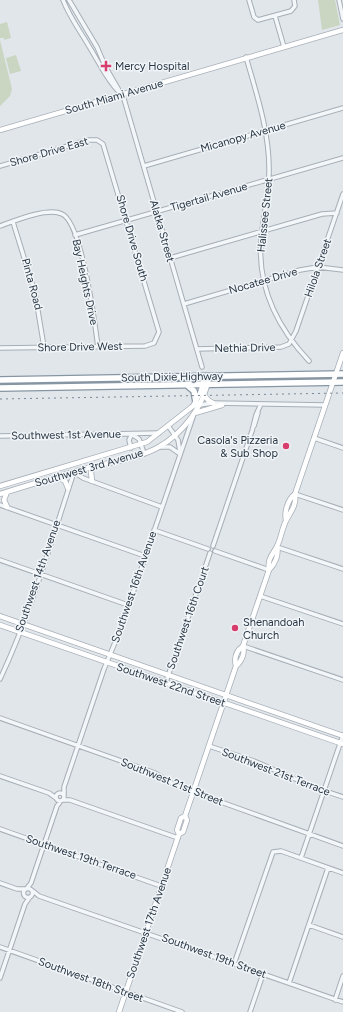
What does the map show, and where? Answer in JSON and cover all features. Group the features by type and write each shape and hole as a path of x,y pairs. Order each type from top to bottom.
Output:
{"highway":[{"name":"South Dixie Highway","path":"0,380 343,374"},
{"name":"South Dixie Highway","path":"0,388 343,382"},
{"path":"186,385 194,391 196,404"}],"main road":[{"name":"South Miami Avenue","path":"0,130 246,57 343,30"},
{"name":"Southwest 17th Avenue","path":"119,1012 178,836 183,832 187,820 185,816 193,792 236,666 240,662 244,651 243,646 269,570 273,566 278,552 277,546 286,520 290,517 296,499 295,494 343,353"},
{"name":"Southwest 16th Avenue","path":"169,427 196,404 204,395 206,376"},
{"name":"Southwest 16th Avenue","path":"175,435 194,415 196,404 206,385"},
{"path":"204,395 212,403"},
{"path":"194,415 222,405"},
{"name":"Southwest 3rd Avenue","path":"0,486 141,445 169,427"},
{"name":"Southwest 3rd Avenue","path":"0,494 144,453 158,447 175,435"},
{"path":"72,465 74,472"},
{"path":"92,481 91,472 93,467"},
{"path":"58,477 65,481 68,488"},
{"path":"7,492 4,500 7,507"},
{"name":"Southwest 22nd Street","path":"0,616 343,736"},
{"name":"Southwest 22nd Street","path":"0,624 342,744"}],"street":[{"path":"63,0 72,20 104,73 121,94"},
{"path":"69,0 97,47 106,68 121,94"},
{"path":"249,0 256,19 260,20 293,10 295,6 294,0"},
{"path":"339,0 343,19"},
{"path":"275,16 284,47"},
{"path":"72,20 80,20"},
{"path":"92,52 97,47"},
{"name":"Halissee Street","path":"246,57 265,130 269,179 262,231 261,264 263,281 275,314 291,341 309,362"},
{"name":"Alatka Street","path":"121,94 144,166 202,367"},
{"name":"Micanopy Avenue","path":"144,166 343,108"},
{"name":"Shore Drive East","path":"0,166 88,140 98,141"},
{"name":"Shore Drive South","path":"98,141 106,151 159,329 158,338"},
{"name":"Tigertail Avenue","path":"75,236 343,158"},
{"name":"Hilola Street","path":"291,341 343,194"},
{"name":"Bay Heights Drive","path":"0,226 46,212 60,213 68,219 75,236 89,288 98,347"},
{"path":"170,258 325,213 337,213"},
{"name":"Pinta Road","path":"13,222 34,286 40,315 44,348"},
{"name":"Nocatee Drive","path":"184,304 318,267 343,270"},
{"name":"Shore Drive West","path":"0,348 149,346 158,338"},
{"name":"Nethia Drive","path":"197,349 281,347 291,341"},
{"path":"196,404 325,404"},
{"path":"214,551 213,546 253,426 257,420 261,404"},
{"name":"Southwest 16th Avenue","path":"64,795 64,787 78,745 194,415"},
{"path":"169,427 179,442 180,454"},
{"name":"Southwest 1st Avenue","path":"0,436 160,433"},
{"name":"Southwest 1st Avenue","path":"132,434 137,437 144,453"},
{"name":"Southwest 1st Avenue","path":"130,448 129,440 132,434"},
{"path":"314,438 343,448"},
{"path":"158,447 170,447 180,454"},
{"path":"74,472 92,481 162,507"},
{"name":"Southwest 14th Avenue","path":"0,679 40,574 74,472"},
{"path":"295,494 343,510"},
{"path":"0,505 145,556"},
{"path":"154,530 208,549 210,553 214,551 269,570"},
{"path":"208,549 213,546"},
{"path":"277,546 343,569"},
{"name":"Southwest 16th Court","path":"166,682 210,553"},
{"path":"0,560 128,605"},
{"path":"260,596 343,624"},
{"path":"243,646 343,680"},
{"name":"Southwest 21st Street","path":"0,718 155,773 175,785 193,792 343,846"},
{"path":"301,858 342,744 343,736"},
{"name":"Southwest 21st Terrace","path":"209,746 268,766 324,791 343,797"},
{"path":"0,776 49,793 64,795 70,800"},
{"name":"Southwest 16th Avenue","path":"58,793 64,787"},
{"path":"49,793 56,799 70,800 178,836"},
{"path":"57,806 56,799 58,793"},
{"path":"25,904 24,895 26,888 31,883 57,806 64,795"},
{"name":"Southwest 19th Terrace","path":"0,829 161,886"},
{"path":"234,964 273,852 281,851 343,873"},
{"path":"289,983 328,868"},
{"path":"0,883 17,888 26,888"},
{"path":"0,978 25,904 30,897 32,890 31,883"},
{"path":"17,888 24,895"},
{"name":"Southwest 19th Street","path":"26,888 32,890 39,896 343,1002"},
{"name":"Southwest 19th Street","path":"24,895 30,897 39,896"},
{"path":"309,925 343,937"},
{"name":"Southwest 18th Street","path":"0,947 182,1012"},
{"path":"250,1012 263,974"},
{"path":"335,1000 343,976"}],"green space":[{"path":"318,0 335,0 340,25 322,30"},
{"path":"7,22 11,38 4,40 4,38 0,38 0,24"},
{"path":"0,40 12,89 10,96 0,106"},
{"path":"16,55 21,71 10,74 6,58"},
{"path":"197,381 0,385 0,383"}],"railway":[{"path":"0,399 343,393"}],"place":[{"name":"Mercy Hospital","path":"106,66"},
{"name":"Casola's Pizzeria & Sub Shop","path":"286,446"},
{"name":"Shenandoah Church","path":"235,628"}]}
